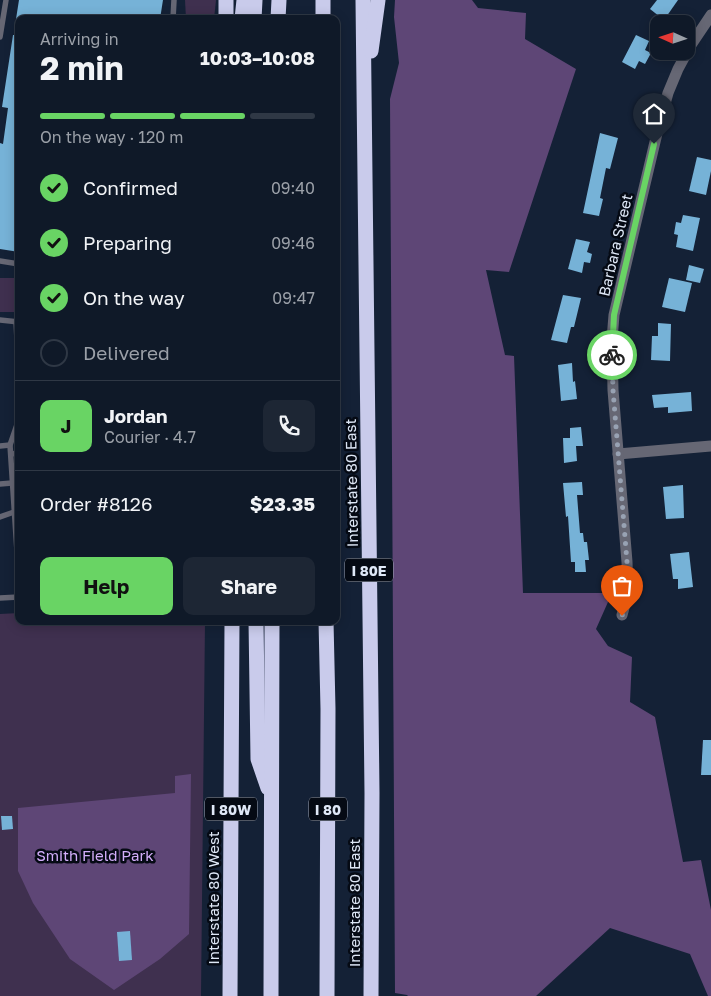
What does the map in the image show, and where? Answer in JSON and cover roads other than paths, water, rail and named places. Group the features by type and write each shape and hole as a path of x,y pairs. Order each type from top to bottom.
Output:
{"highway":[{"path":"226,0 226,15"},
{"path":"242,15 244,0"},
{"path":"254,15 255,0"},
{"path":"278,15 279,0"},
{"path":"323,0 323,15"},
{"name":"Interstate 80 East","path":"363,0 372,803 372,996"},
{"path":"365,92 378,0"},
{"name":"Interstate 80 West","path":"230,996 232,625"},
{"path":"256,625 258,759 272,800"},
{"path":"271,996 272,625"},
{"name":"I 80","path":"326,625 328,996"}],"street":[{"name":"Barbara Street","path":"622,616 628,593 612,368 614,315 668,93 691,45 711,15"},
{"path":"618,454 711,446"}],"lane":[{"path":"0,37 6,0"},
{"path":"173,15 174,0"},
{"path":"0,261 15,263"},
{"path":"0,320 15,321"},
{"path":"15,431 10,445 15,496"},
{"path":"0,446 10,445"},
{"path":"11,454 15,454"},
{"path":"0,484 14,480"},
{"path":"0,516 15,512"},
{"path":"0,598 15,596"}],"park label":[{"name":"Smith Field Park","path":"95,855"}]}
